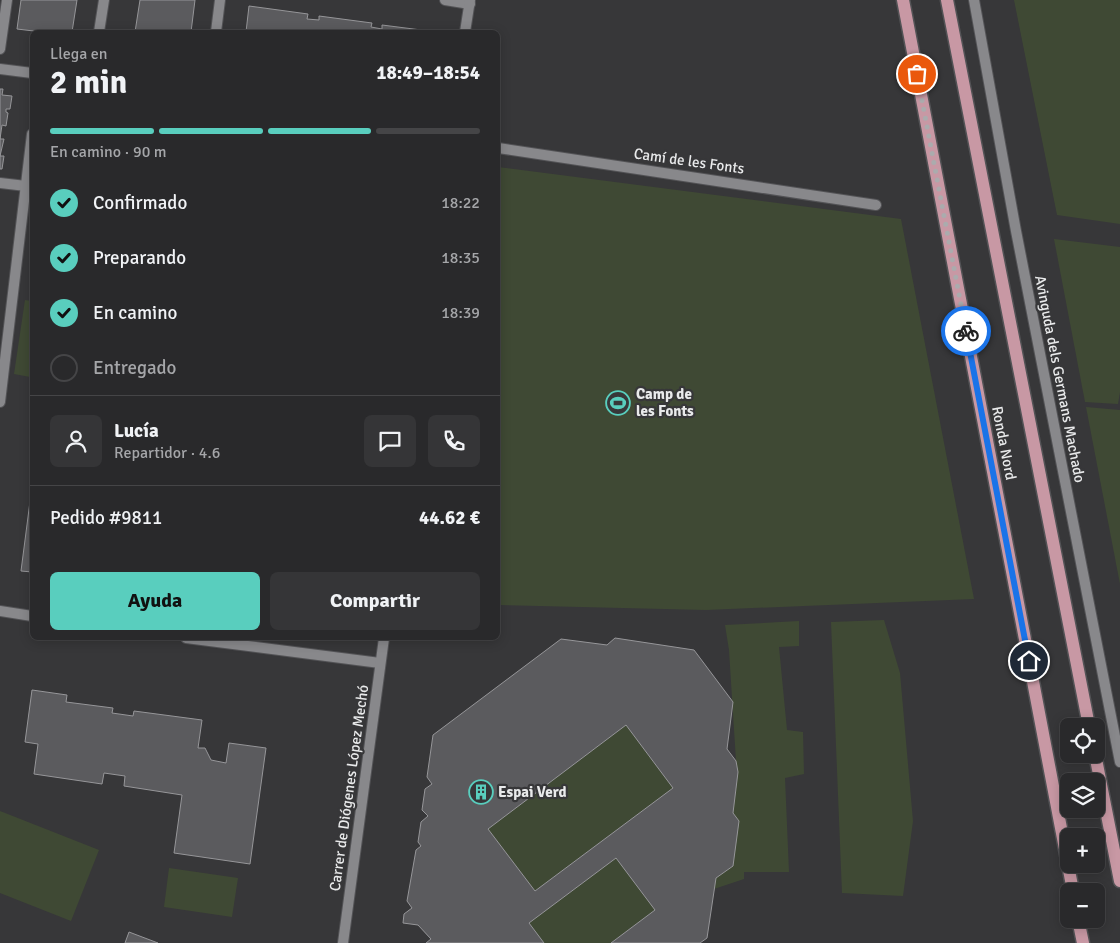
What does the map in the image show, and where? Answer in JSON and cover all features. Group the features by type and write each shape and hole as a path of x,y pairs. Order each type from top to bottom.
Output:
{"main road":[{"name":"Ronda Nord","path":"903,0 1071,883"},
{"name":"Ronda Nord","path":"947,0 1088,718"},
{"path":"1097,763 1120,881"},
{"path":"1080,928 1083,943"}],"street":[{"path":"0,49 7,0"},
{"path":"99,30 104,0"},
{"path":"216,30 220,0"},
{"path":"445,0 470,2 465,30"},
{"name":"Avinguda dels Germans Machado","path":"974,0 1016,231 1120,762"},
{"path":"0,69 30,73"},
{"name":"Camí de les Fonts","path":"500,148 876,205"},
{"path":"0,402 30,151"},
{"path":"0,183 26,186"},
{"path":"0,612 30,616"},
{"path":"202,640 380,663"},
{"name":"Carrer de Diógenes López Mechó","path":"343,943 384,640"}],"green space":[{"path":"1014,0 1120,0 1120,224 1057,215"},
{"path":"500,167 901,219 974,599 706,610 500,605"},
{"path":"1054,239 1120,247 1120,392 1118,404 1085,402"},
{"path":"25,300 30,301 30,377 14,374"},
{"path":"1086,407 1120,410 1120,584"},
{"path":"884,620 900,673 913,821 903,896 842,893 831,622"},
{"path":"799,621 799,646 779,647 787,730 803,732 804,774 785,778 789,872 744,872 744,879 714,889 716,878 733,866 733,813 738,772 729,650 725,625"},
{"path":"626,725 673,788 535,891 488,829"},
{"path":"0,811 99,850 71,921 0,893"},
{"path":"616,858 655,910 611,943 544,943 529,923"},
{"path":"169,868 238,878 232,917 164,907"}],"building":[{"path":"21,0 77,0 72,30 17,29"},
{"path":"140,0 195,0 191,30 135,30"},
{"path":"249,6 308,14 307,19 319,20 319,16 372,23 371,27 382,29 382,25 421,30 246,30"},
{"path":"0,89 3,89 2,95 12,96 10,109 6,109 8,113 6,126 2,125 0,139"},
{"path":"0,139 4,139 0,156"},
{"path":"0,156 4,156 2,169 0,169"},
{"path":"30,501 30,572 21,571"},
{"name":"Espai Verd","path":"615,638 694,650 733,702 727,749 736,761 738,772 733,813 739,821 733,866 716,878 707,938 700,943 611,943 655,910 616,858 529,923 544,943 426,943 431,939 418,925 403,923 404,914 412,908 407,901 416,850 421,846 418,842 421,822 428,816 422,810 425,789 432,784 427,777 433,735 561,639 607,645","holes":["626,725 673,788 535,891 488,829"]},
{"path":"32,690 67,695 66,702 113,708 112,713 133,716 134,711 202,720 198,748 205,748 211,760 226,763 229,743 266,748 250,864 174,853 182,795 124,786 125,776 104,773 102,784 34,774 38,744 25,742"},
{"path":"129,932 158,943 125,943"}],"way so far":[{"path":"917,74 966,331"}],"place":[{"name":"Camp de les Fonts","path":"618,403"},
{"name":"Espai Verd","path":"481,792"}],"route":[{"path":"966,331 1029,661"}]}
